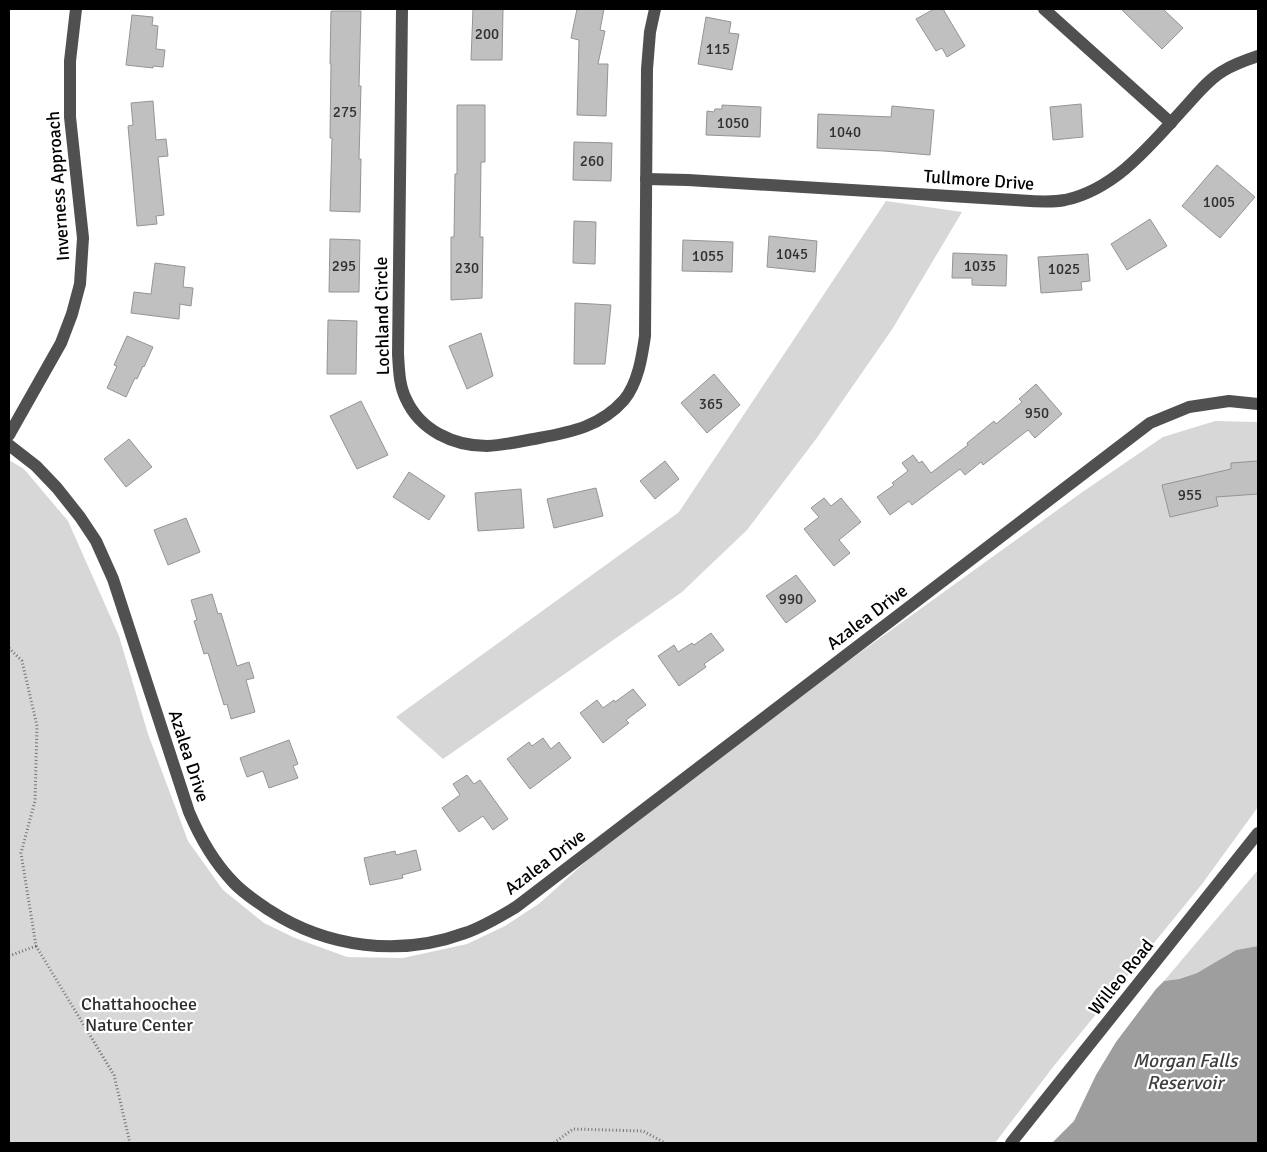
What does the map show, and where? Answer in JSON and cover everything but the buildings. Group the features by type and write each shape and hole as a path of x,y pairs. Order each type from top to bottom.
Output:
{"street":[{"name":"Inverness Approach","path":"9,435 61,342 72,314 80,284 83,238 70,117 70,61 76,9"},
{"name":"Lochland Circle","path":"402,9 398,279 399,371 401,386 406,400 423,422 433,431 449,439 466,444 485,446 505,445 564,434 593,424 610,414 625,399 639,369 645,336 648,50 655,9"},
{"path":"1044,9 1171,123"},
{"name":"Tullmore Drive","path":"646,179 698,180 1015,200 1064,200 1090,191 1116,176 1171,123 1206,84 1222,71 1241,61 1258,56"},
{"name":"Azalea Drive","path":"9,446 36,466 57,488 80,516 96,541 112,579 188,812 206,847 219,866 235,884 255,901 299,927 342,942 367,946 396,947 441,941 466,933 516,907 1150,423 1190,407 1229,401 1258,404"},
{"name":"Willeo Road","path":"1011,1143 1258,833"}],"path":[{"path":"9,648 22,661 37,726 35,801 22,853 36,946 114,1075 130,1143"},
{"path":"9,956 36,946"},
{"path":"554,1143 574,1129 643,1131 666,1143"}],"green space":[{"path":"886,201 962,212 893,328 816,439 747,530 682,592 443,759 396,717 679,512"},
{"name":"Chattahoochee Nature Center","path":"1215,421 1258,422 1258,807 1202,884 1053,1067 995,1143 9,1143 9,460 24,469 68,521 119,636 148,734 188,841 223,890 264,923 295,938 347,957 403,958 467,944 505,926 540,903 646,807 1081,493 1163,437"},
{"path":"1258,870 1258,946 1236,950 1197,973 1179,979 1164,981"}],"water":[{"name":"Morgan Falls Reservoir","path":"1258,946 1258,1143 1052,1143 1074,1121 1096,1075 1116,1042 1164,981 1179,979 1197,973 1236,950"}]}
